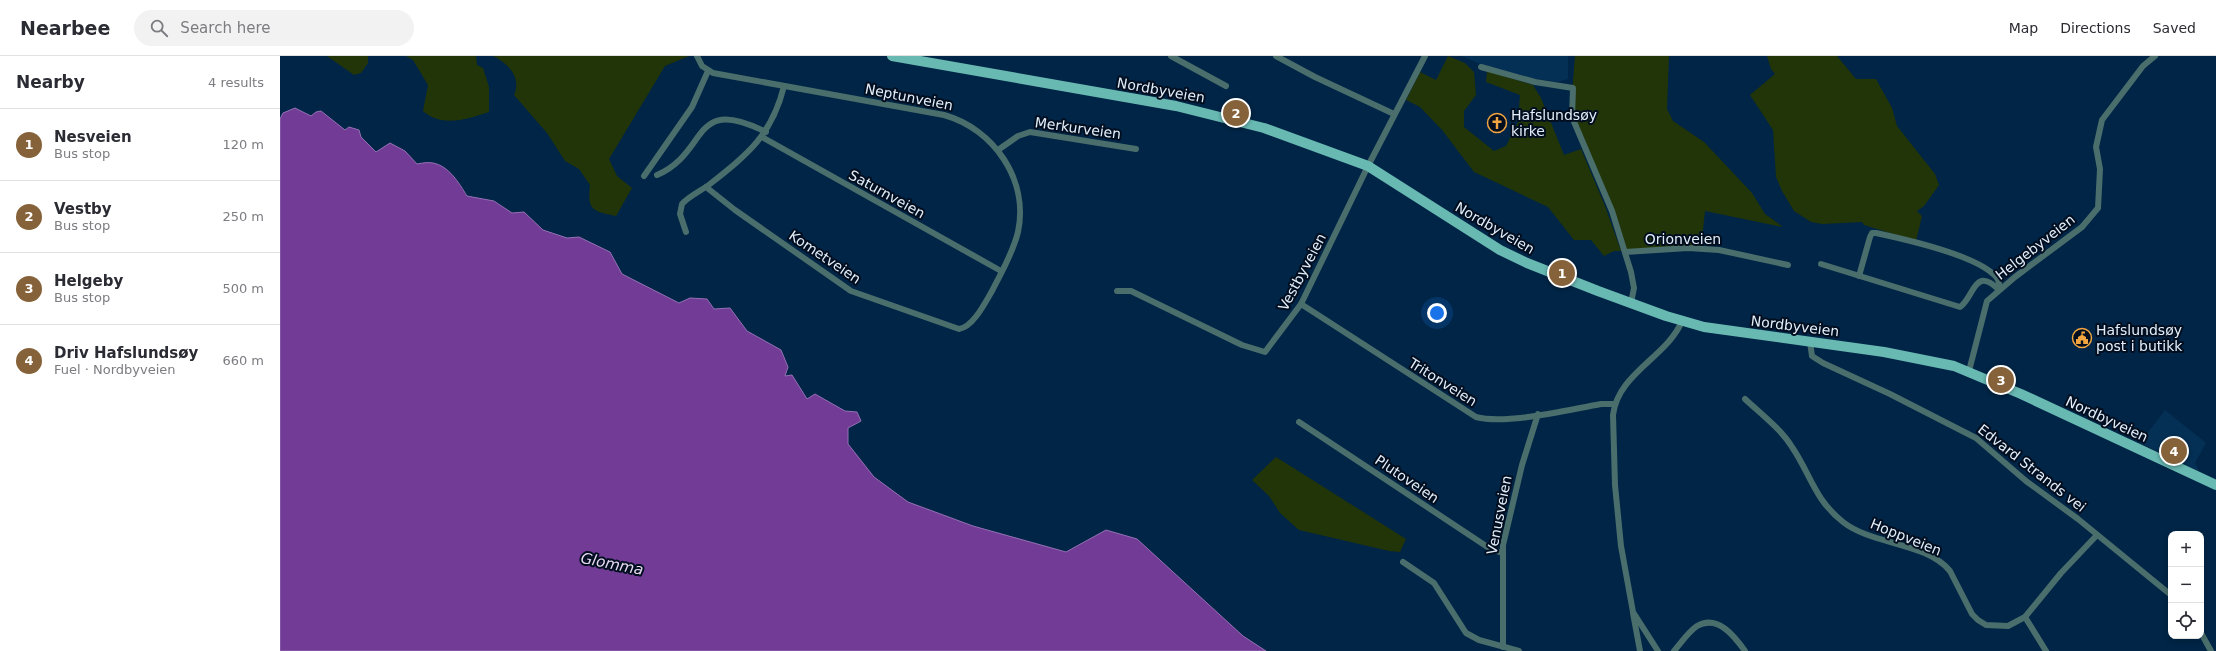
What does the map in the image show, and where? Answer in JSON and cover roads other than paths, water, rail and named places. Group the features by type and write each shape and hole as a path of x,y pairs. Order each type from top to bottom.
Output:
{"main road":[{"name":"Nordbyveien","path":"892,56 1206,112 1287,135 1368,166 1487,242 1514,257 1631,303 1682,321 1717,330 1918,358 1969,371 2216,485"}],"street":[{"path":"644,176 701,92 708,71 697,56"},
{"path":"1171,56 1226,86"},
{"path":"1276,56 1315,77 1394,114"},
{"name":"Vestbyveien","path":"1117,291 1131,291 1242,345 1265,352 1301,304 1394,114 1425,56"},
{"name":"Helgebyveien","path":"1969,371 1984,307 1999,290 2082,227 2098,208 2100,169 2096,147 2102,120 2143,66 2155,56"},
{"path":"1481,67 1535,82 1573,88 1572,117 1612,211 1625,252 1634,288 1631,303"},
{"name":"Neptunveien","path":"708,71 951,117 965,122 979,131 998,150 1014,179 1019,210 1016,238 987,299 966,327"},
{"path":"686,232 680,214 682,204 746,155 764,134 777,109 784,86"},
{"name":"Saturnveien","path":"657,175 675,163 705,129 716,120 735,118 1001,271"},
{"name":"Merkurveien","path":"998,150 1018,136 1030,132 1136,149"},
{"name":"Kometveien","path":"706,187 735,210 851,291 955,329 966,327"},
{"name":"Helgebyveien","path":"1859,276 1870,236 1872,233 1876,232 1976,263 1997,278 1999,282 1999,290"},
{"name":"Orionveien","path":"1625,252 1688,248 1719,250 1788,266"},
{"name":"Helgebyveien","path":"1821,264 1960,307 1972,288 1980,282 1989,282 1999,290"},
{"name":"Tritonveien","path":"1301,304 1472,415 1496,420 1601,404 1614,404"},
{"path":"1640,651 1621,546 1612,436 1614,404 1624,387 1672,337 1682,321"},
{"name":"Edvard Strands vei","path":"1810,342 1811,354 1823,363 1890,394 1976,438 2026,481 2097,535 2168,593"},
{"name":"Hoppveien","path":"1745,399 1788,440 1819,497 1843,522 1866,534 1925,554 1945,565 1950,571 1972,614 1983,624 2008,626 2025,617 2061,573 2097,535"},
{"name":"Venusveien","path":"1503,647 1502,553 1520,471 1538,414"},
{"name":"Plutoveien","path":"1299,422 1489,548 1502,553"},
{"path":"1403,562 1434,583 1466,633 1479,640 1519,651"},
{"path":"1633,612 1658,651"},
{"path":"2025,617 2046,651"},
{"path":"1674,651 1697,626 1708,624 1726,628 1745,651"},
{"path":"2204,638 2211,651"}],"water":[{"name":"Glomma","path":"295,108 311,116 316,112 321,111 345,130 349,127 359,130 361,137 376,152 390,143 405,151 417,164 433,163 439,165 449,171 467,196 494,201 512,213 524,212 543,230 567,238 579,237 610,252 622,274 679,303 690,298 707,299 714,309 730,308 747,331 781,350 788,367 785,376 792,375 807,399 815,394 845,411 857,412 861,421 848,428 848,444 874,477 908,502 973,526 1066,552 1106,530 1137,539 1243,636 1266,651 280,651 280,119 283,113"}],"place":[{"name":"Vestby","path":"1236,113"},
{"name":"Hafslundsøy kirke","path":"1497,123"},
{"name":"Nesveien","path":"1562,273"},
{"name":"Hafslundsøy post i butikk","path":"2082,338"},
{"name":"Helgeby","path":"2001,380"},
{"name":"Driv Hafslundsøy","path":"2174,451"}]}
